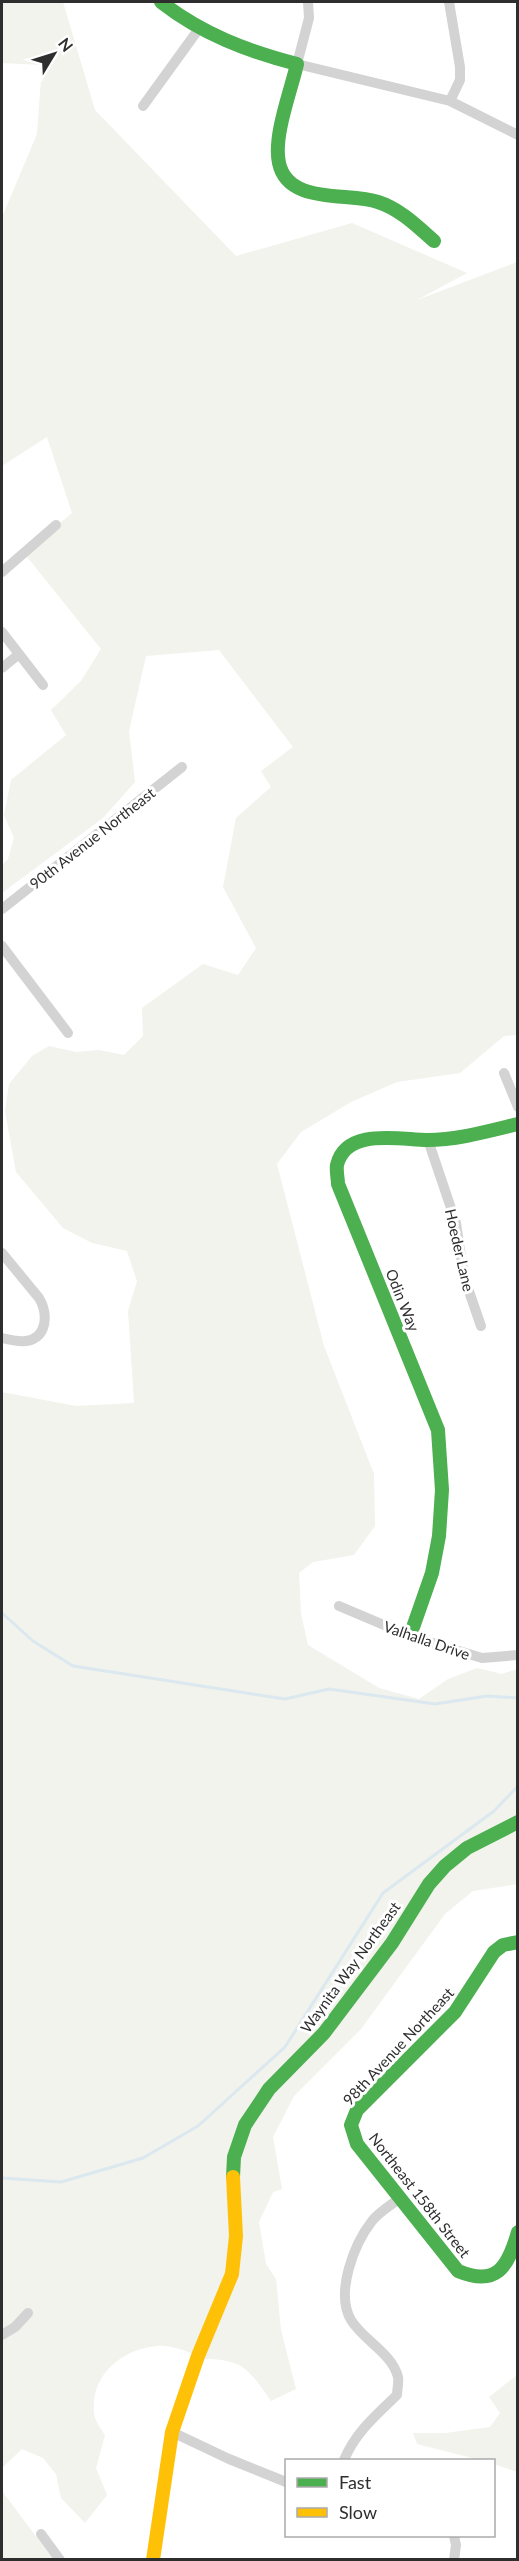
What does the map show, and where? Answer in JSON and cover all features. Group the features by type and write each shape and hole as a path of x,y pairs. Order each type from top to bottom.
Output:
{"street":[{"path":"161,2 198,30 251,52 450,101 518,135"},
{"path":"308,2 309,18 278,150 280,169 287,178 311,194 365,198 394,209 434,241"},
{"path":"449,2 460,67 460,80 450,101"},
{"path":"143,106 198,30"},
{"path":"2,572 56,525"},
{"path":"2,632 44,685"},
{"path":"2,668 19,654"},
{"name":"90th Avenue Northeast","path":"2,909 182,766"},
{"path":"2,946 68,1033"},
{"path":"504,1073 518,1107"},
{"name":"Odin Way","path":"410,1636 436,1552 442,1506 443,1471 438,1430 339,1184 337,1165 347,1149 365,1140 382,1136 428,1140 491,1131 518,1124"},
{"name":"Hoeder Lane","path":"428,1140 456,1223 464,1277 481,1326"},
{"path":"2,1253 44,1305 46,1319 41,1331 30,1340 16,1341 2,1338"},
{"name":"Valhalla Drive","path":"339,1606 410,1636 482,1658 498,1659 518,1655"},
{"name":"Waynita Way Northeast","path":"153,2559 172,2432 198,2356 232,2274 236,2236 232,2193 234,2157 245,2125 268,2089 324,2033 392,1943 429,1884 445,1866 467,1848 518,1822"},
{"name":"98th Avenue Northeast","path":"351,2125 357,2110 455,2012 494,1952 502,1945 518,1942"},
{"name":"Northeast 158th Street","path":"351,2125 357,2144 458,2271 477,2279 494,2275 504,2266 513,2251 518,2232"},
{"path":"344,2459 352,2442 397,2395 398,2377 390,2363 351,2320 345,2301 345,2284 351,2261 367,2227 374,2218 400,2198"},
{"path":"2,2335 15,2327 28,2313"},
{"path":"172,2432 285,2482"},
{"path":"41,2534 60,2559"},
{"path":"454,2537 454,2559"}],"shaded area":[{"path":"2,2 63,2 95,110 236,256 352,223 467,273 417,300 517,262 517,1035 504,1036 460,1073 397,1082 351,1102 301,1132 277,1164 324,1346 374,1474 375,1526 354,1555 313,1562 299,1573 301,1614 308,1645 379,1688 419,1699 448,1679 477,1668 502,1674 517,1669 518,1884 473,1891 445,1914 361,2029 294,2096 273,2137 282,2189 273,2192 259,2222 266,2264 276,2279 281,2330 296,2389 271,2401 256,2380 241,2366 224,2360 197,2359 197,2355 166,2346 143,2349 120,2359 102,2377 94,2400 94,2414 105,2435 96,2468 107,2495 85,2523 61,2498 56,2474 43,2458 22,2449 2,2468 2,1392 76,1406 134,1403 128,1311 137,1281 127,1251 92,1243 63,1228 16,1172 5,1111 9,1084 32,1056 49,1046 76,1052 99,1050 124,1055 143,1036 142,1008 203,964 238,975 256,948 223,887 236,818 271,787 261,771 293,747 219,650 146,656 129,731 135,782 103,818 2,893 2,865 8,859 14,838 4,815 11,780 66,735 51,710 81,681 101,649 24,553 72,513 47,437 2,466 2,217 37,134 42,65 2,63"},
{"path":"517,2375 517,2472 495,2464 495,2459 476,2459 417,2444 413,2433 445,2433 490,2427 500,2413 489,2397"},
{"path":"2,2491 53,2559 2,2559"}],"waterway":[{"path":"2,1613 33,1641 73,1666 285,1699 329,1689 435,1704 487,1696 518,1698"},
{"path":"2,2178 61,2182 143,2158 198,2126 285,2047 383,1893 494,1811 518,1786"}],"traffic: fast":[{"path":"161,2 193,23 226,40 297,64 278,140 279,163 285,176 294,185 306,191 366,199 386,205 408,218 434,241"},
{"path":"410,1636 432,1573 439,1536 442,1490 438,1430 338,1184 337,1165 342,1153 351,1145 363,1140 450,1138 518,1124"},
{"path":"233,2177 234,2157 245,2125 269,2089 324,2033 392,1943 429,1884 445,1866 467,1848 518,1822"},
{"path":"518,1942 503,1945 494,1952 455,2012 357,2110 351,2125 357,2144 458,2271 482,2277 499,2271 510,2255 518,2232"}],"traffic: slow":[{"path":"153,2560 172,2432 198,2356 232,2274 236,2236 233,2177"}]}
